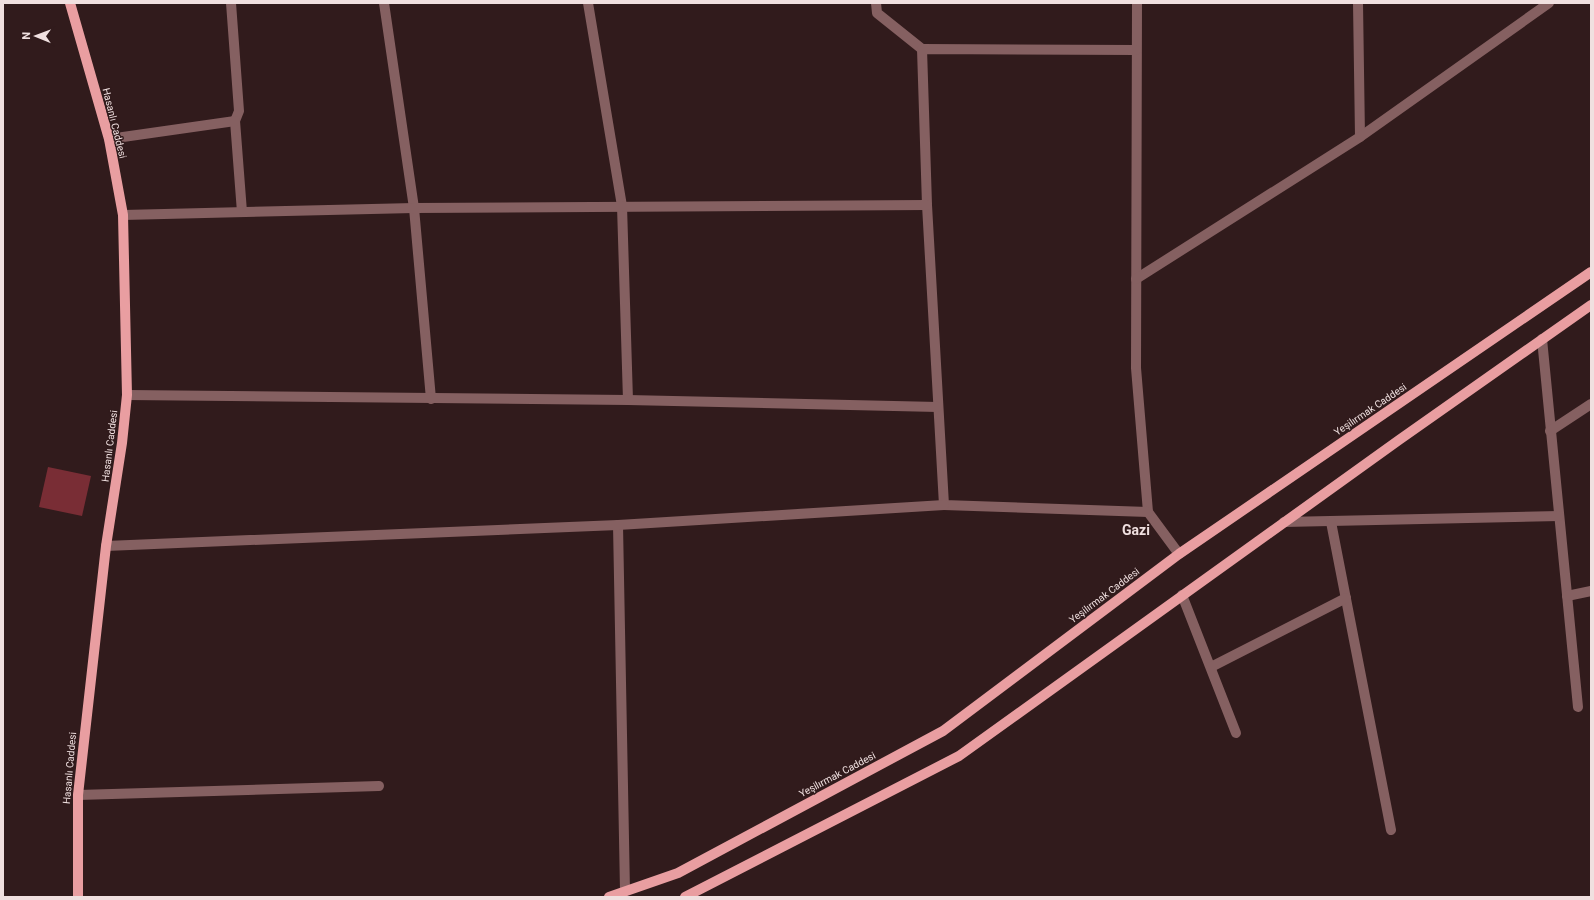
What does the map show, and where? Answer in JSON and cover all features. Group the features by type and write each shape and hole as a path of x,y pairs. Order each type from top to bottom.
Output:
{"main road":[{"name":"Hasanlı Caddesi","path":"70,3 108,139 123,215 127,395 122,443 106,546 78,795 78,897"},
{"name":"Yeşilırmak Caddesi","path":"609,897 678,873 943,731 1179,554 1591,272"},
{"path":"685,897 959,756 1284,522 1591,305"}],"street":[{"path":"231,3 239,110 235,121 242,212"},
{"path":"384,3 414,208 431,399"},
{"path":"588,3 622,206 628,400"},
{"path":"876,3 877,13 922,49 1136,50"},
{"path":"1137,3 1136,368 1148,512 1179,554"},
{"path":"1358,3 1360,137"},
{"path":"1136,279 1360,137 1549,3"},
{"path":"922,49 927,205 944,505"},
{"path":"108,139 235,121"},
{"path":"123,215 414,208 927,205"},
{"path":"1542,340 1578,707"},
{"path":"127,395 628,400 938,407"},
{"path":"1550,431 1591,404"},
{"path":"106,546 618,525 944,505 1148,512"},
{"path":"1284,522 1559,516"},
{"path":"1331,522 1391,830"},
{"path":"618,525 625,891"},
{"path":"1567,596 1591,591"},
{"path":"1182,595 1236,733"},
{"path":"1210,667 1346,598"},
{"path":"78,795 379,786"}],"building":[{"path":"48,467 91,476 82,516 39,507"}],"district":[{"name":"Gazi","path":"1136,530"}]}
